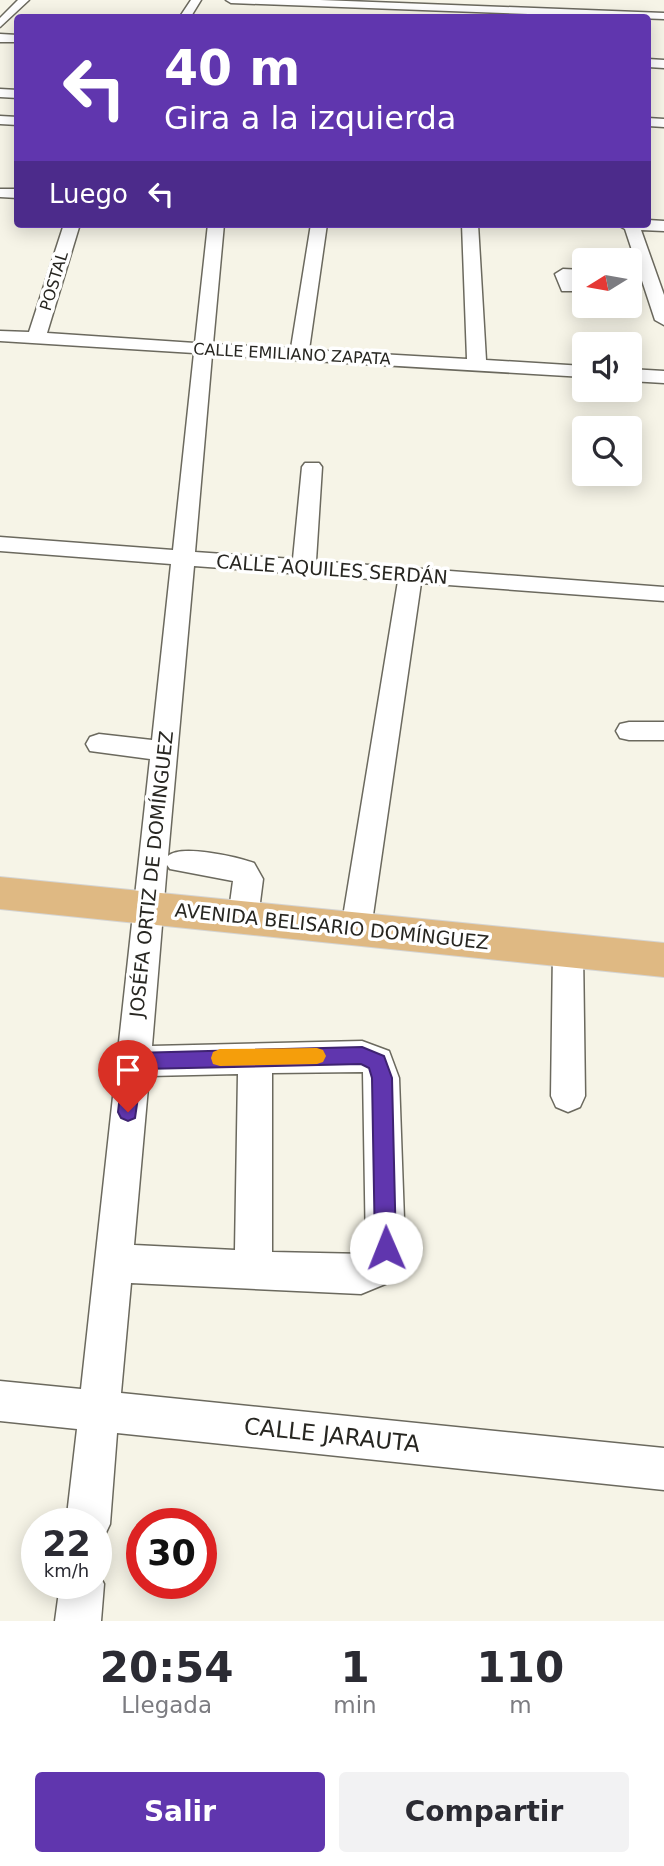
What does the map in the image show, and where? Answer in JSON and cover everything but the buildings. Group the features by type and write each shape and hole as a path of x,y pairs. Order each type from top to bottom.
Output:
{"main road":[{"name":"AVENIDA BELISARIO DOMÍNGUEZ","path":"0,893 664,960"}],"street":[{"path":"0,24 24,0"},
{"path":"231,0 624,14"},
{"name":"POSTAL","path":"36,339 71,228"},
{"name":"JOSÉFA ORTIZ DE DOMÍNGUEZ","path":"90,1508 216,228"},
{"path":"299,355 318,228"},
{"path":"470,228 477,366"},
{"path":"632,228 663,315"},
{"path":"642,273 664,263"},
{"path":"568,287 564,274 572,274"},
{"name":"CALLE EMILIANO ZAPATA","path":"0,336 572,371"},
{"path":"642,376 664,377"},
{"path":"304,567 312,467"},
{"name":"CALLE AQUILES SERDÁN","path":"0,544 664,594"},
{"path":"356,929 411,575"},
{"path":"629,731 664,731"},
{"path":"99,744 163,751"},
{"path":"180,861 244,871 248,879 243,918"},
{"path":"568,950 568,1096"},
{"path":"113,1263 361,1275 382,1268 386,1248 382,1078 377,1062 362,1056 133,1061"},
{"path":"253,1271 255,1057"},
{"name":"CALLE JARAUTA","path":"0,1401 664,1469"},
{"path":"78,1621 80,1599"}],"slow traffic":[{"path":"220,1058 317,1056"}],"route":[{"path":"128,1112 133,1061 362,1056 377,1062 382,1078 386,1248"}]}
